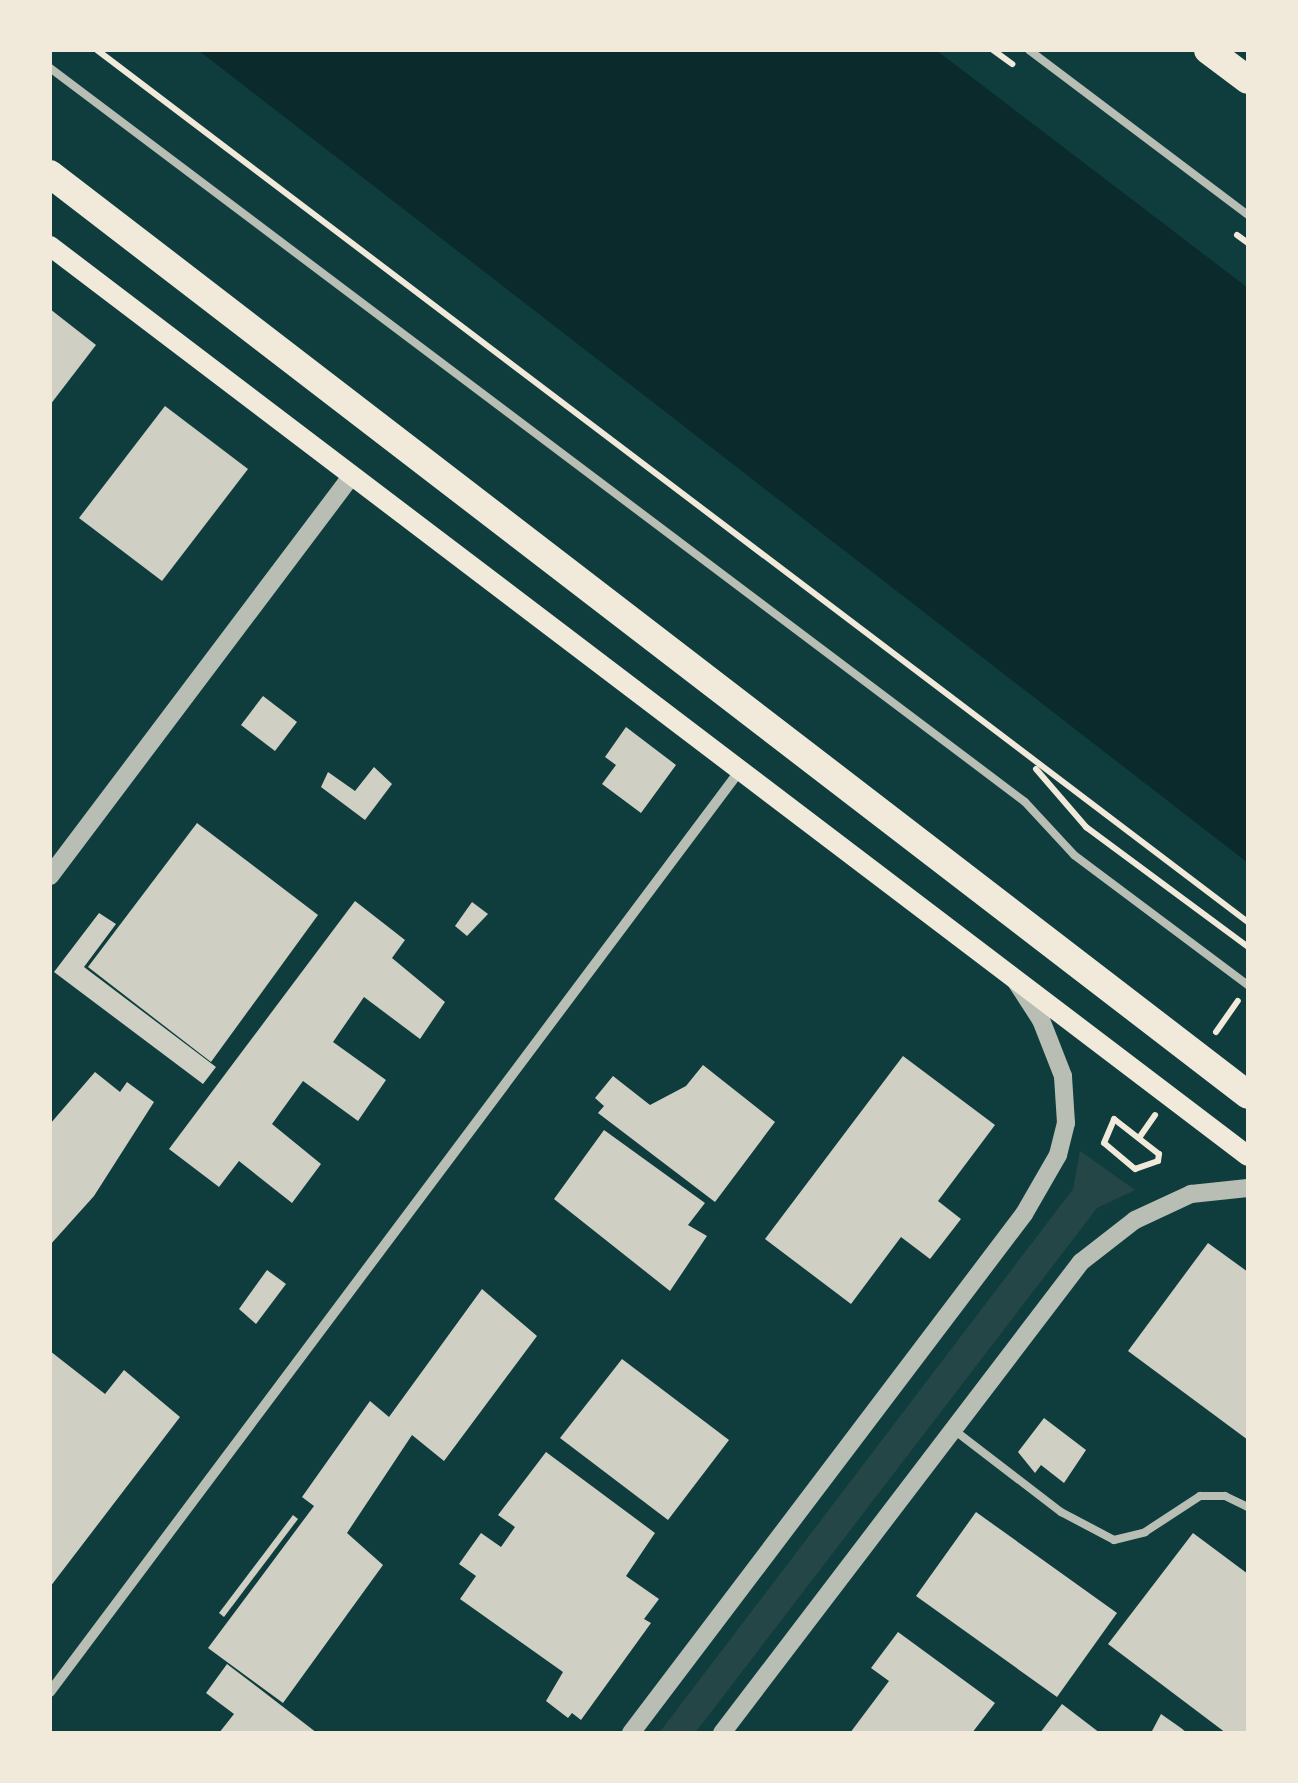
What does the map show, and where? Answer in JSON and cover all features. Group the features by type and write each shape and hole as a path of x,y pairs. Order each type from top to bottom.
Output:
{"highway":[{"path":"1208,50 1248,80"},
{"path":"50,177 84,199 1248,1094"}],"main road":[{"path":"50,246 351,477 1006,966 1248,1156"}],"street":[{"path":"52,869 351,477"},
{"path":"50,1692 742,768"},
{"path":"631,1733 1024,1214 1058,1156 1066,1123 1059,1062 1006,966"},
{"path":"722,1733 1053,1294 1109,1238 1192,1194 1248,1188"}],"lane":[{"path":"1029,50 1248,215"},
{"path":"50,68 1024,802 1074,855 1248,985"},
{"path":"954,1430 1061,1512 1114,1540 1145,1532 1200,1496 1224,1496 1248,1508"}],"path":[{"path":"97,50 1248,922"},
{"path":"1026,756 1086,828 1248,947"},
{"path":"1108,1120 1117,1121 1159,1154 1158,1161 1135,1168 1104,1144 1108,1120"}],"shaded area":[{"path":"198,50 936,50 1248,288 1248,863"},
{"path":"1080,1151 1135,1190 1097,1208 695,1733 659,1733 1073,1189"}],"building":[{"path":"50,309 96,345 50,405"},
{"path":"165,406 248,469 162,581 79,518"},
{"path":"263,696 297,722 275,751 241,725"},
{"path":"626,727 676,765 641,813 602,784 616,765 605,757"},
{"path":"374,767 392,784 365,820 321,787 328,772 355,791"},
{"path":"197,823 318,915 211,1062 88,967"},
{"path":"355,901 405,940 392,958 445,1002 420,1039 364,997 333,1042 386,1080 358,1121 303,1081 272,1124 321,1164 292,1203 239,1161 219,1187 169,1149"},
{"path":"472,902 488,914 467,936 455,926"},
{"path":"99,913 116,924 84,967 216,1067 203,1084 54,972"},
{"path":"903,1056 995,1125 938,1201 961,1219 930,1259 901,1237 851,1304 765,1239"},
{"path":"703,1065 775,1122 715,1202 598,1113 604,1106 595,1098 613,1076 650,1105 686,1086"},
{"path":"95,1072 120,1092 127,1082 154,1102 94,1196 50,1245 50,1124"},
{"path":"604,1130 705,1203 688,1225 707,1236 670,1291 554,1199"},
{"path":"1208,1243 1248,1272 1248,1440 1128,1351"},
{"path":"267,1270 286,1284 256,1324 239,1309"},
{"path":"482,1289 537,1336 444,1461 412,1435 347,1533 383,1565 283,1703 208,1648 314,1506 302,1497 370,1401 389,1417"},
{"path":"50,1351 105,1394 124,1370 180,1417 50,1587"},
{"path":"622,1359 729,1440 668,1520 560,1438"},
{"path":"1044,1418 1086,1450 1064,1483 1041,1465 1035,1473 1018,1452"},
{"path":"546,1452 655,1533 626,1576 659,1599 644,1619 651,1623 581,1720 572,1713 568,1718 546,1701 563,1672 460,1599 476,1576 459,1564 481,1533 501,1547 515,1527 498,1515"},
{"path":"976,1512 1117,1613 1057,1697 916,1596"},
{"path":"293,1515 298,1519 224,1617 219,1613"},
{"path":"1193,1533 1248,1574 1248,1733 1226,1733 1108,1644"},
{"path":"898,1632 995,1703 972,1733 850,1733 889,1681 871,1668"},
{"path":"227,1664 317,1733 219,1733 234,1714 206,1693"},
{"path":"1062,1704 1100,1733 1040,1733"},
{"path":"1161,1714 1181,1728 1187,1733 1151,1733"}]}
